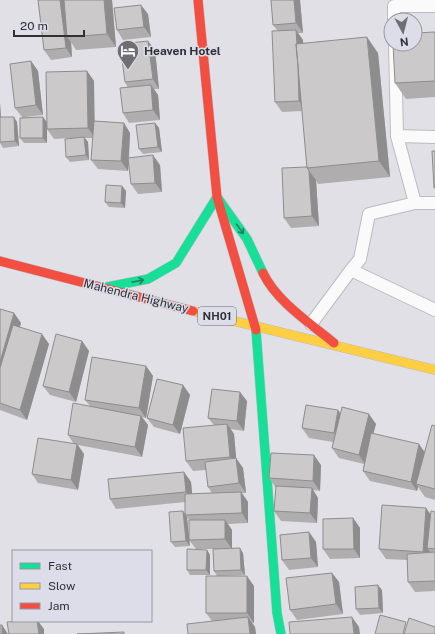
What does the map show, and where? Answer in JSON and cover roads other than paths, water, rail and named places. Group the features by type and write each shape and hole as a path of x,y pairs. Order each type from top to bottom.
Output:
{"main road":[{"path":"198,0 217,197 256,326 277,614 281,634"},
{"path":"100,288 148,279 176,263 217,197"},
{"path":"217,197 247,239 266,279 286,304 341,348"},
{"name":"Mahendra Highway","path":"0,261 100,288 435,370"}],"lane":[{"path":"394,12 394,6 435,6"},
{"path":"395,52 397,136 415,203"},
{"path":"397,136 435,137"},
{"path":"311,324 360,260 369,214 415,203 435,203"},
{"path":"351,270 435,310"}],"place":[{"name":"Heaven Hotel","path":"128,70"}]}
